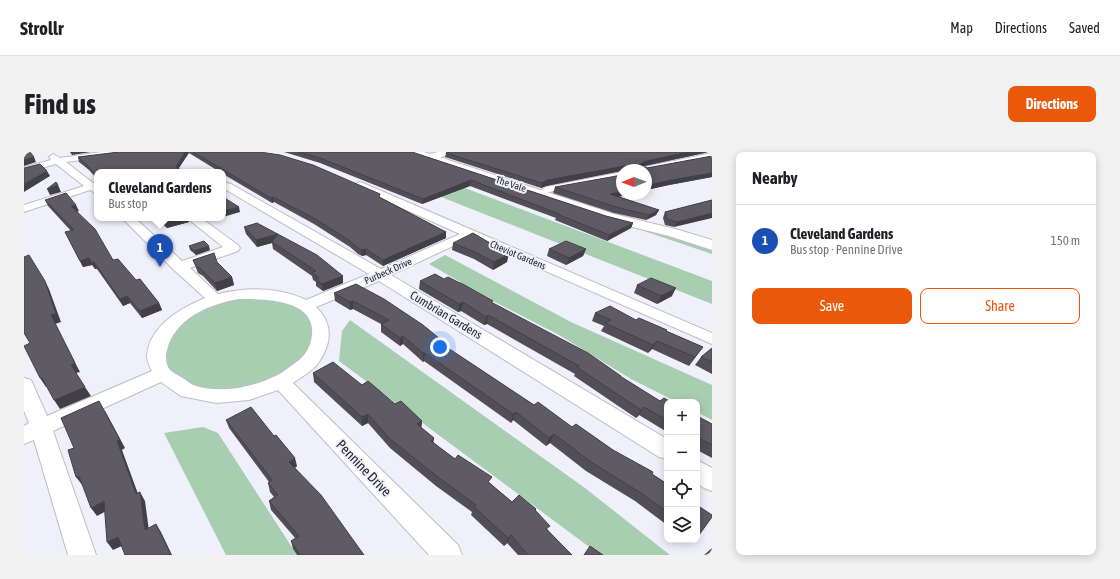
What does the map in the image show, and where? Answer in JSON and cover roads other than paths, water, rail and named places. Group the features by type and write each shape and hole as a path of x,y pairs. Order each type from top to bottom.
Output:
{"street":[{"path":"49,152 57,161 94,186"},
{"path":"24,170 57,161 121,152"},
{"name":"The Vale","path":"413,152 609,217 674,233 712,245"},
{"path":"427,157 451,152"},
{"path":"652,168 712,156"},
{"path":"539,194 546,190 616,176"},
{"name":"Cheviot Gardens","path":"353,182 468,234 712,339"},
{"name":"Cumbrian Gardens","path":"226,186 380,275 664,448"},
{"path":"24,210 43,201 94,187"},
{"name":"The Vale","path":"609,217 639,230 712,256"},
{"path":"131,221 215,300"},
{"path":"179,267 233,248 197,221"},
{"name":"Purbeck Drive","path":"306,306 380,275 468,234"},
{"path":"238,294 267,294 289,298 306,306 314,314 321,329 320,343 309,362 281,382 249,393 216,396 188,391 162,374 156,357 161,338 178,318 194,308 215,300 238,294"},
{"path":"32,431 162,374"},
{"name":"Pennine Drive","path":"281,382 448,555"},
{"path":"24,385 32,431 82,555"},
{"path":"698,471 712,481"}],"place":[{"name":"Cleveland Gardens","path":"160,267"}]}
